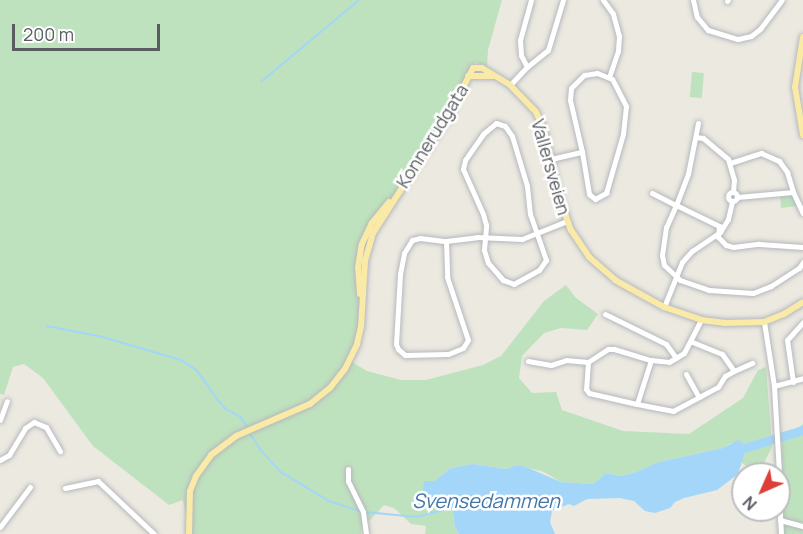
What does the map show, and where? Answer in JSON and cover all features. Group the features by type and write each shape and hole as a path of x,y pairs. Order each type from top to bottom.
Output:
{"main road":[{"path":"803,37 795,87 803,135"},
{"name":"Konnerudgata","path":"189,534 189,498 196,476 216,450 242,434 288,415 318,399 345,369 357,344 368,246 394,196 449,115 468,76 494,76"},
{"name":"Vallersveien","path":"494,76 510,86 536,112 567,221 582,248 601,269 615,280 664,308 701,320 742,324 764,322"},
{"path":"764,322 784,314 803,302"}],"street":[{"path":"527,67 521,55 520,40 531,0"},
{"path":"510,86 527,67 548,50 563,0"},
{"path":"603,0 613,14 619,36 618,51 609,77"},
{"path":"693,0 697,17 708,30 738,39 751,36 760,29 783,0"},
{"path":"597,74 609,77 623,97 626,119 616,164 606,193 599,198 589,194 582,152 570,100 571,88 584,75 597,74"},
{"path":"496,123 505,126 512,136 527,186 530,214 537,233 544,252 544,264 534,273 514,284 503,280 488,263 484,250 483,214 465,177 463,164 483,134 496,123"},
{"path":"698,123 688,174 666,227 662,255 664,265 676,277 709,290 753,293 771,286 799,268 803,262"},
{"path":"696,137 704,138 717,148 730,163 735,194"},
{"path":"551,159 582,152"},
{"path":"730,163 761,153 779,161 787,172 803,213"},
{"path":"664,308 686,257 720,232 728,219 732,201 728,197 735,194 793,192"},
{"path":"652,193 719,226 719,240 733,247 759,244 803,247"},
{"path":"446,241 447,277 468,340 463,348 448,354 420,357 405,355 396,344 400,313 400,274 404,253 415,238 446,241 485,238 522,239 567,221"},
{"path":"605,314 666,344 676,358"},
{"path":"528,361 551,365 566,360 588,362 608,349 669,362 692,342 701,320"},
{"path":"764,322 774,386 778,462"},
{"path":"793,382 787,340 803,322"},
{"path":"692,342 722,354 734,371"},
{"path":"637,404 651,360"},
{"path":"588,362 586,388 589,393 672,411 718,387 723,379 734,371 752,363"},
{"path":"686,374 699,397"},
{"path":"774,386 803,378"},
{"path":"0,420 7,402"},
{"path":"0,460 9,454 25,428 34,422 46,427 60,451"},
{"path":"348,469 348,481 363,512 366,534"},
{"path":"65,488 98,481 154,534"},
{"path":"0,527 30,487"},
{"path":"788,522 803,526"}],"green space":[{"path":"0,0 502,0 488,50 487,67 475,62 457,102 370,231 364,249 362,307 352,362 367,371 401,380 426,380 483,365 501,356 544,301 566,285 576,298 598,314 587,330 561,328 544,333 522,356 519,378 532,393 556,392 562,410 623,431 689,434 743,398 758,370 766,367 772,447 764,462 741,462 743,458 731,443 723,448 659,462 631,474 620,476 606,473 593,484 561,482 544,472 517,465 508,469 473,464 451,468 434,481 424,481 431,499 439,495 451,500 455,527 459,534 425,534 426,526 411,524 394,508 384,505 369,521 362,523 361,534 189,534 183,500 169,505 93,446 43,378 24,364 13,367 4,395 0,394"},
{"path":"692,72 704,73 702,98 690,97"},
{"path":"780,195 793,196 798,206 781,208"},
{"path":"803,424 803,534 781,534 780,522 791,522 791,462 781,462 782,440"}],"water":[{"name":"Svensedammen","path":"738,440 743,443 745,452 742,462 731,462 731,479 717,490 684,498 675,502 670,508 655,513 645,511 634,501 620,498 587,499 574,506 569,504 552,511 550,522 555,534 459,534 455,527 451,500 439,495 428,503 424,502 422,497 424,481 434,481 451,468 473,464 507,469 517,465 561,482 593,484 606,473 620,476 631,474 659,462 723,448"}],"waterway":[{"path":"261,82 359,0"},
{"path":"47,326 103,337 181,360 197,370 226,409 241,417 248,428"},
{"path":"744,448 803,430"},
{"path":"250,433 261,450 281,472 329,501 360,511"},
{"path":"365,512 417,517 451,508"}]}
